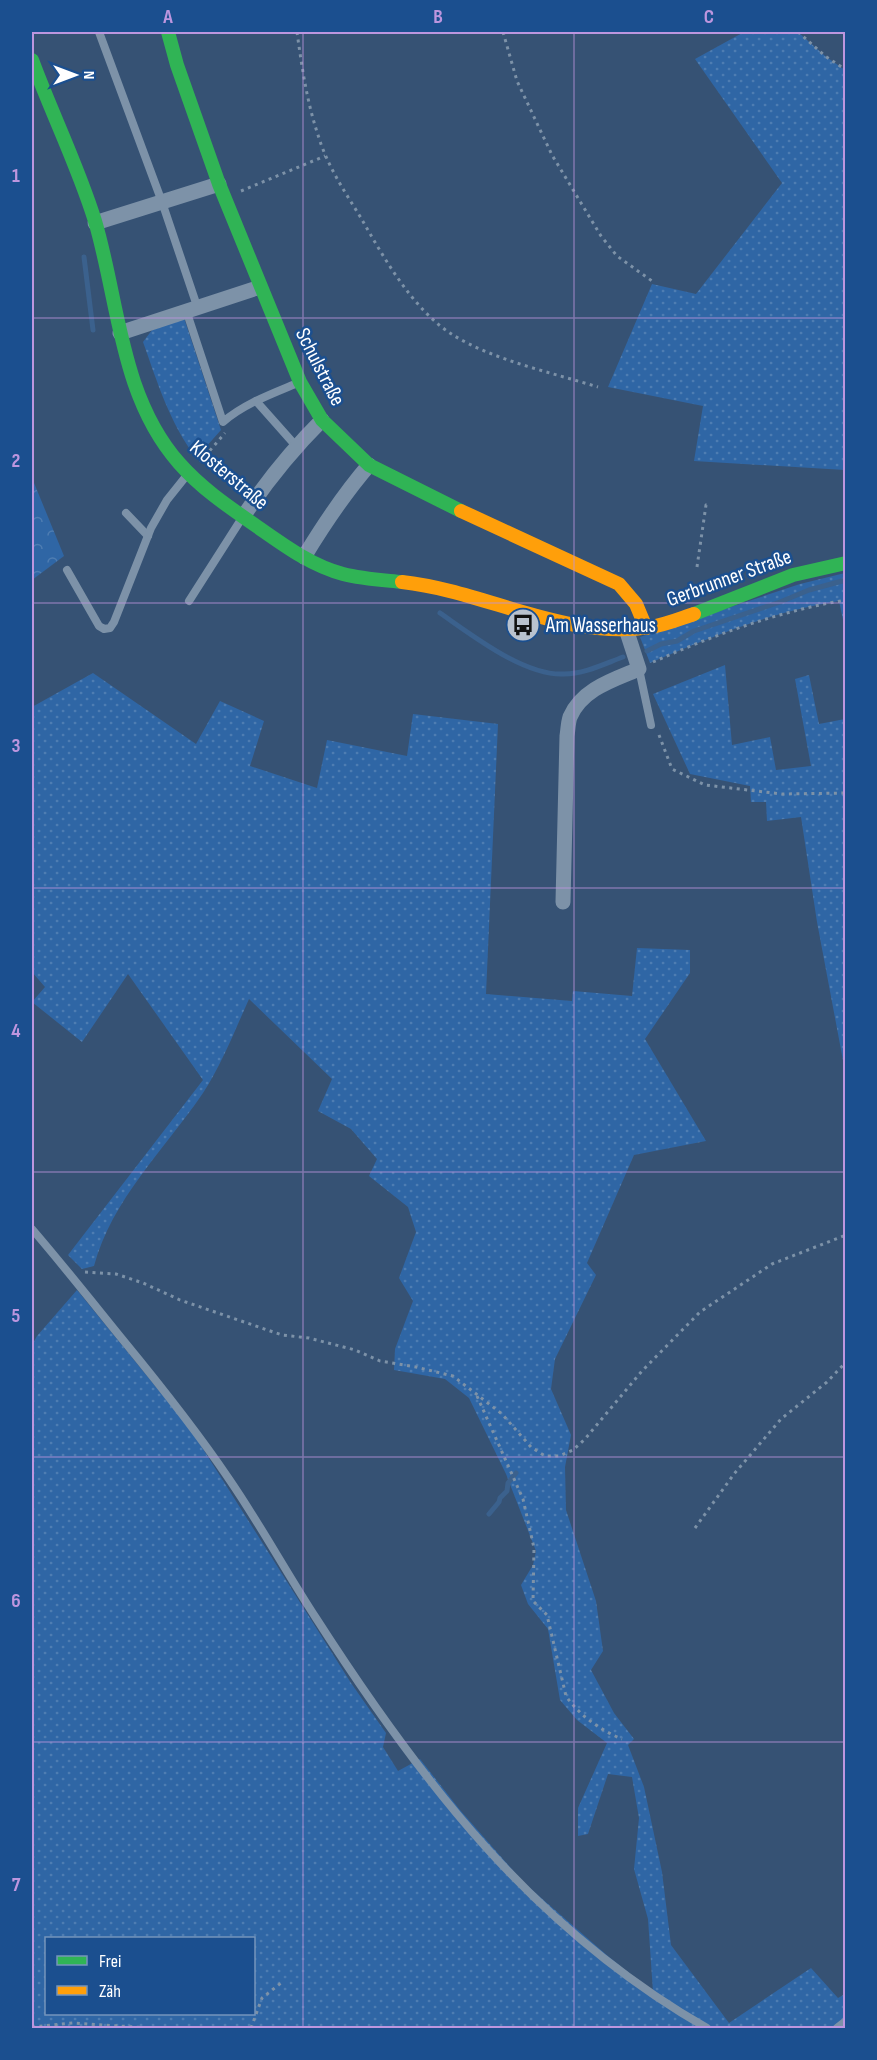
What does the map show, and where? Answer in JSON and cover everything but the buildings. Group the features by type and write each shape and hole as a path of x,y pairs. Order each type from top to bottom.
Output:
{"street":[{"name":"Schulstraße","path":"168,32 177,65 222,191 260,287 300,382 322,420 369,465 414,489 618,584 632,595 641,610 646,628"},
{"name":"Klosterstraße","path":"32,60 79,173 95,223 120,333 138,391 152,423 168,450 188,473 243,517 304,557 333,570 382,580 423,585 583,626 627,634"},
{"path":"95,223 162,202 222,191"},
{"path":"120,333 260,287"},
{"path":"243,517 296,446 322,420"},
{"path":"304,557 327,517 369,465"},
{"name":"Gerbrunner Straße","path":"627,634 677,621 792,576 846,563"},
{"path":"563,902 567,736 570,717 582,699 600,686 638,667 627,634"}],"lane":[{"path":"99,32 162,202 223,422 231,414 256,401 300,382"},
{"path":"256,401 296,446"},
{"path":"68,570 99,626 104,629 110,628 148,536 167,500 188,473"},
{"path":"126,513 148,536"},
{"path":"189,601 243,517"},
{"path":"638,667 653,725"},
{"path":"32,1230 195,1428 356,1679 453,1812 523,1888 610,1965 663,2003 707,2028"},
{"path":"837,2028 846,2021"}],"path":[{"path":"297,32 307,97 331,171 391,267 424,311 453,335 493,354 598,387"},
{"path":"502,32 516,81 552,155 606,243 617,256 652,281"},
{"path":"798,32 825,57 846,70"},
{"path":"222,191 326,156"},
{"path":"697,567 706,505 709,506"},
{"path":"638,667 699,641 822,604 846,600"},
{"path":"653,725 672,769 705,785 782,794 846,793"},
{"path":"69,1273 116,1274 245,1324 282,1335 309,1338 355,1350 380,1361 453,1376 502,1414 531,1447 545,1456 559,1456 573,1450 592,1432 642,1371 700,1312 772,1264 846,1235"},
{"path":"695,1528 734,1474 781,1419 827,1382 846,1362"},
{"path":"476,1394 523,1499 534,1548 533,1601 547,1615 566,1696 574,1707 606,1732 622,1739"},
{"path":"251,2028 262,1998 281,1983"},
{"path":"32,2026 73,2023 150,2028"}],"green space":[{"path":"744,32 798,32 845,70 845,470 694,461 703,406 608,387 652,284 696,294 782,183 695,59"},
{"path":"184,318 221,430 196,458 171,416 143,342 152,330"},
{"path":"32,478 64,556 32,580"},
{"path":"845,573 845,629 839,601 815,605 766,618 650,663 640,637 800,584"},
{"path":"725,665 732,745 770,737 776,770 811,766 795,679 809,675 819,724 845,719 845,1071 817,922 801,817 767,821 766,802 751,802 750,786 690,774 653,694"},
{"path":"93,673 196,744 220,701 264,721 250,766 317,788 327,740 407,756 413,714 498,724 486,994 572,1001 573,991 632,996 637,948 690,950 690,973 645,1039 706,1141 634,1155 587,1263 596,1275 555,1359 551,1389 571,1435 565,1467 566,1510 596,1601 603,1651 591,1670 614,1713 634,1739 628,1745 644,1787 662,1872 671,1945 729,2023 811,1968 838,1998 845,1994 845,2028 32,2028 32,1345 37,1336 77,1290 191,1430 351,1683 386,1733 383,1747 398,1771 420,1759 460,1810 524,1883 653,1992 648,1919 634,1869 639,1818 632,1777 608,1774 588,1834 578,1836 578,1808 607,1743 577,1720 560,1700 548,1629 528,1604 521,1585 533,1565 536,1551 506,1474 469,1398 445,1379 394,1370 395,1349 413,1301 399,1278 416,1232 408,1207 369,1176 377,1159 351,1129 318,1111 332,1079 249,999 210,1082 126,1197 102,1242 94,1266 82,1269 68,1255 203,1080 128,974 82,1042 32,1002 45,987 32,972 32,707"}],"waterway":[{"path":"84,257 93,330"},
{"path":"647,651 661,644 677,641 694,631 809,590 846,580"},
{"path":"440,613 499,653 548,673 579,672 623,657"},
{"path":"489,1514 507,1491 508,1483 516,1473"}],"traffic: fast":[{"path":"168,32 177,65 219,184 300,382 322,420 369,465 461,511"},
{"path":"32,60 95,221 133,378 144,408 159,437 179,463 204,488 296,553 343,574 402,582"},
{"path":"694,614 793,575 846,563"}],"traffic: slow":[{"path":"461,511 619,584 636,604 646,628"},
{"path":"402,582 433,587 525,613 587,627 618,629 650,627 694,614"}],"place":[{"name":"Am Wasserhaus","path":"523,625"}]}
